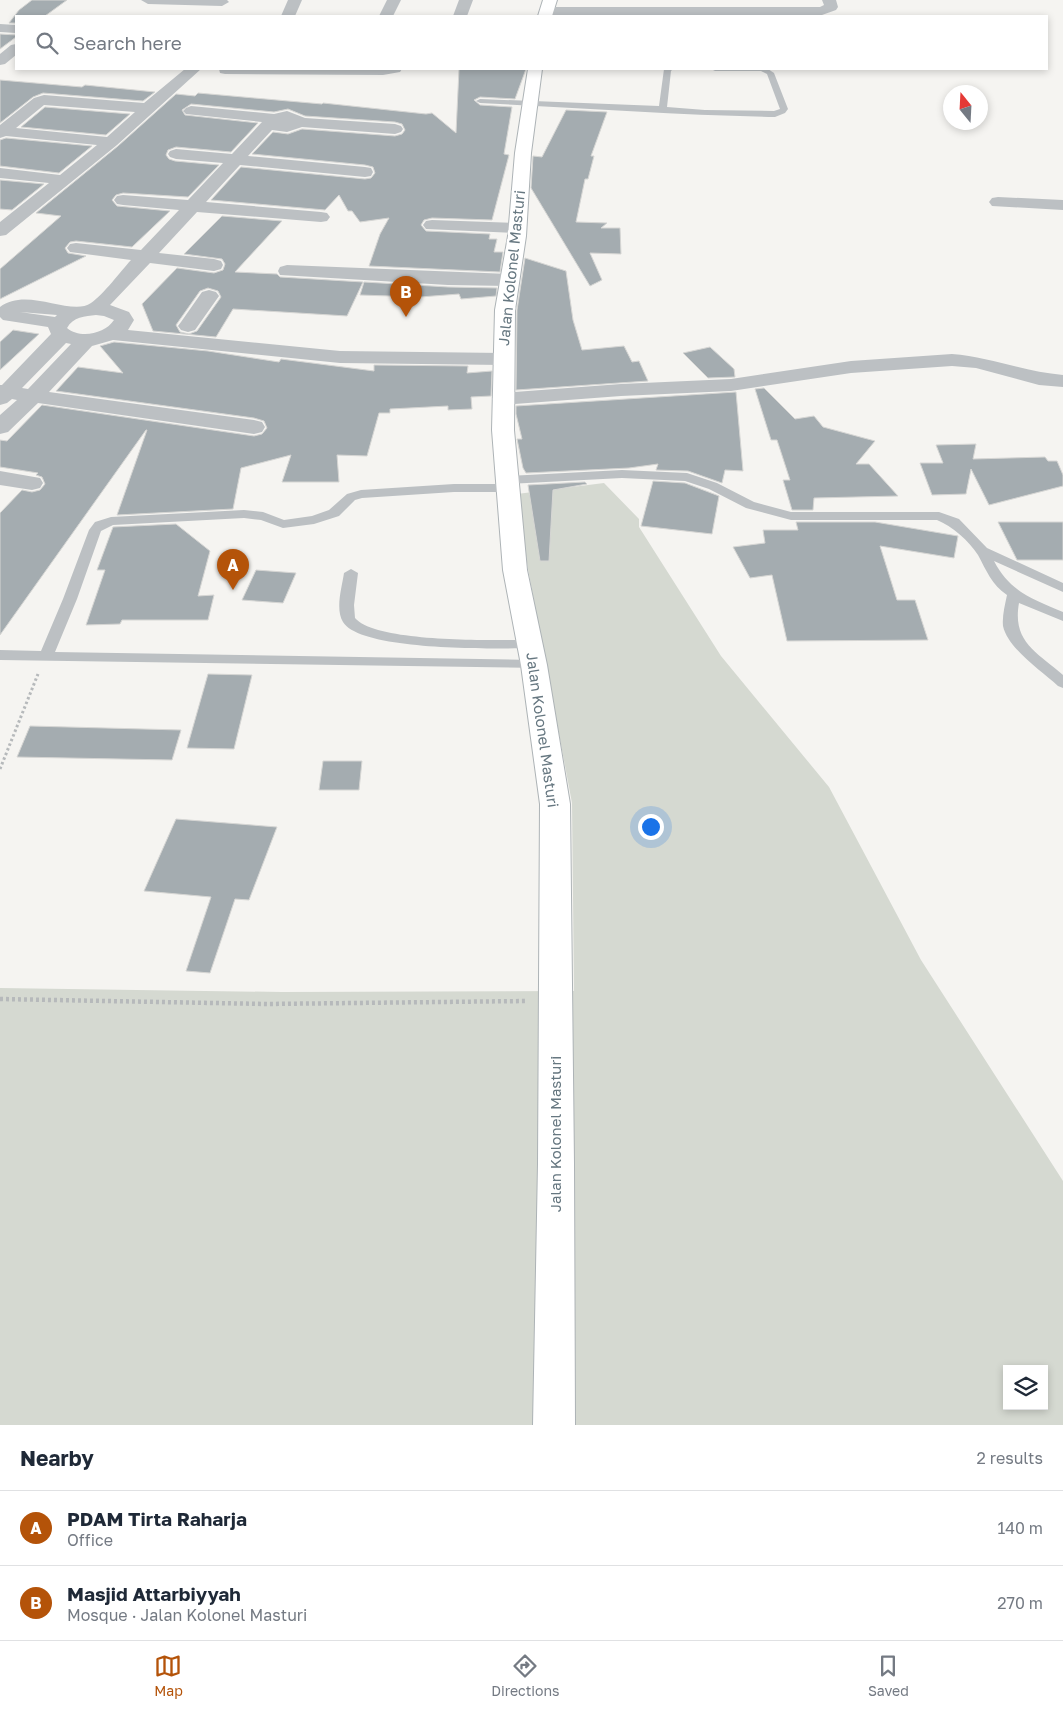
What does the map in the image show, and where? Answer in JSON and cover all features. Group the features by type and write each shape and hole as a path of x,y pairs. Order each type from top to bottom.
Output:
{"main road":[{"name":"Jalan Kolonel Masturi","path":"535,70 523,153 517,228 505,310 503,399 506,484 515,570 532,654 555,804 556,1164 554,1425"}],"street":[{"path":"148,0 223,1 216,15"},
{"path":"288,15 295,0"},
{"path":"386,15 394,0"},
{"path":"460,15 466,0"},
{"path":"643,12 658,0"},
{"path":"665,0 674,12"},
{"path":"548,9 643,12 822,10 831,7 829,0"},
{"path":"0,28 15,28"},
{"path":"0,61 15,49"},
{"path":"0,231 111,142 193,70"},
{"path":"225,70 389,70"},
{"path":"1,132 39,101 44,100 148,108"},
{"path":"191,111 283,122 395,129"},
{"path":"0,427 11,396 60,329 65,317 96,309 156,262 283,122"},
{"path":"1,132 111,142"},
{"path":"176,154 243,164 365,172"},
{"path":"0,173 64,180"},
{"path":"123,200 200,213 322,217"},
{"path":"998,202 1063,205"},
{"path":"0,213 18,215"},
{"path":"432,225 517,228"},
{"path":"76,248 156,262 214,265"},
{"path":"287,271 509,280"},
{"path":"188,326 209,296"},
{"path":"76,313 29,305 10,307 6,312 10,316 60,329 70,338 86,340"},
{"path":"96,309 121,316 340,357 442,352 503,353"},
{"path":"11,396 121,316 188,326 245,340"},
{"path":"503,399 621,390 731,385 851,367 952,360 977,362 1039,379 1063,381"},
{"path":"11,396 254,427"},
{"path":"0,478 32,483"}],"lane":[{"path":"662,109 669,70"},
{"path":"480,101 775,114 784,109 770,73 764,70"},
{"path":"46,656 70,599 95,530 100,525 111,521 244,514 264,516 283,524 293,524 328,516 351,497 361,494 622,474 687,477 713,486 750,505 791,516 939,516 948,518 958,525 982,551 995,577 1002,585 1014,594 1063,617"},
{"path":"982,551 1031,575 1060,585"},
{"path":"351,573 346,612 349,621 358,629 399,639 504,645 532,654"},
{"path":"1014,594 1011,611 1011,629 1022,646 1063,683"},
{"path":"0,655 532,654"}],"path":[{"path":"0,769 46,656"},
{"path":"0,999 267,1004 555,1001"}],"shaded area":[{"path":"604,483 639,519 639,527 721,656 829,787 921,960 1063,1181 1063,1425 0,1425 0,988 282,992 574,991 572,803 528,569 517,494"}],"building":[{"path":"32,0 67,0 46,15 15,15"},
{"path":"15,15 15,23 9,23"},
{"path":"0,34 15,35 15,38 0,49"},
{"path":"459,70 526,70 515,99 480,97 474,100 480,105 512,107 504,154 509,155 492,220 432,218 424,220 421,225 426,231 490,234 489,239 497,239 494,252 503,252 500,272 369,266 380,234 389,218 360,222 352,211 348,211 339,195 325,210 211,200 241,167 365,179 371,178 375,173 373,167 365,165 252,154 273,132 288,134 302,129 395,136 402,134 405,130 402,124 305,116 288,109 274,112 191,104 182,110 185,115 258,123 231,152 176,147 168,150 166,155 169,159 175,161 219,165 188,197 123,193 116,195 112,200 117,206 170,211 132,247 70,242 65,248 68,253 86,256 0,299 0,269 61,216 36,213 118,146 176,94 195,96 198,93 323,103 426,114 432,113 456,133"},
{"path":"0,80 82,87 85,85 155,92 143,101 43,93 33,97 0,123"},
{"path":"45,107 130,114 106,135 21,127"},
{"path":"566,110 607,112 591,156 594,156 588,179 585,179 576,222 607,223 601,228 620,228 621,254 590,253 602,280 590,286 531,188 533,156 542,157"},
{"path":"6,138 92,146 59,173 0,166 0,140"},
{"path":"0,180 44,184 12,210 0,209"},
{"path":"222,216 282,221 235,272 363,282 347,316 233,309 216,337 153,331 142,304 177,268 214,273 223,270 225,264 222,259 184,254","holes":["208,288 218,291 221,297 197,331 189,334 180,332 176,325 200,291"]},
{"path":"525,258 566,271 573,320 582,350 624,346 632,362 639,361 648,381 516,390 517,310"},
{"path":"364,282 497,288 496,296 461,299 459,294 420,297 360,295"},
{"path":"13,330 39,334 0,370 0,342"},
{"path":"114,342 208,351 279,362 281,359 374,371 374,365 468,366 467,373 492,371 491,396 471,397 472,409 448,410 448,406 390,409 390,413 379,413 367,456 337,455 339,482 282,482 291,455 241,468 233,509 117,515 146,430 0,635 0,513 22,490 32,492 40,490 45,484 42,477 36,475 38,473 0,467 0,440 7,441 42,405 254,436 262,434 267,428 264,421 254,418 56,391 78,367 123,373 100,346"},
{"path":"710,347 734,369 735,377 708,378 683,353"},
{"path":"764,388 795,419 814,416 823,427 875,441 856,464 869,464 898,496 814,498 813,510 792,510 783,480 790,480 777,440 771,440 755,389"},
{"path":"736,392 743,471 725,470 722,483 688,471 656,470 658,464 629,468 526,473 523,468 517,439 522,439 516,406"},
{"path":"976,444 973,459 1045,457 1048,461 1057,461 1063,475 1063,486 989,505 971,469 966,494 932,495 920,463 943,463 936,445"},
{"path":"653,481 685,483 719,496 712,534 641,526"},
{"path":"585,482 587,484 553,490 549,561 540,561 528,485"},
{"path":"796,522 875,522 958,536 954,558 880,546 897,600 915,600 928,640 787,641 772,575 750,578 733,547 765,543 763,530 798,530"},
{"path":"998,522 1063,522 1063,560 1017,560"},
{"path":"176,524 210,551 198,596 214,595 208,620 122,620 120,624 86,625 105,570 97,570 113,527"},
{"path":"256,570 296,573 283,603 242,600"},
{"path":"208,674 252,675 234,749 187,748"},
{"path":"30,726 181,730 172,760 17,757"},
{"path":"323,761 362,761 359,790 319,790"},
{"path":"176,819 277,827 249,900 235,899 210,973 186,971 211,897 144,891"}],"place":[{"name":"Masjid Attarbiyyah","path":"406,317"},
{"name":"PDAM Tirta Raharja","path":"233,590"}]}
